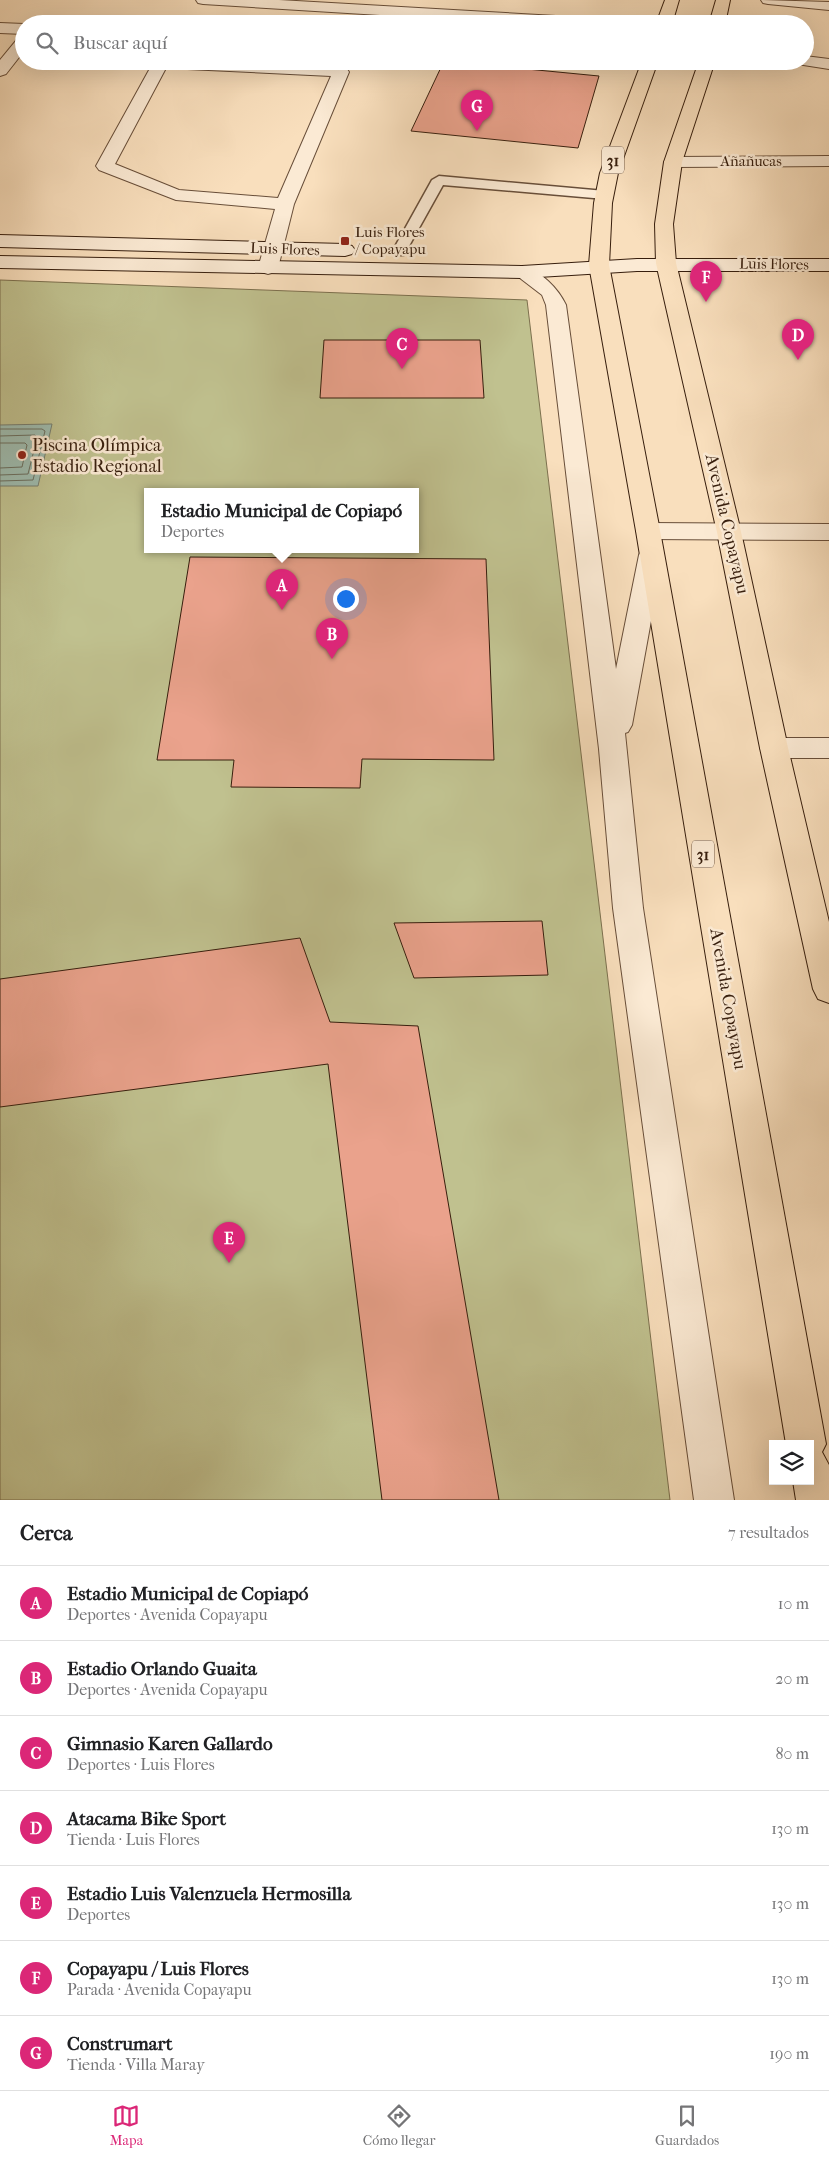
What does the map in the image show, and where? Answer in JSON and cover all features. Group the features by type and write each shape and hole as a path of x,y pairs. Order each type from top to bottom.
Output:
{"highway":[{"path":"667,15 672,0"},
{"path":"719,15 723,0"},
{"name":"Avenida Copayapu","path":"647,70 608,172 599,265 805,1440"},
{"name":"Avenida Copayapu","path":"704,70 673,162 664,224 666,263 729,532 774,748 829,989"},
{"path":"813,1485 816,1500"}],"street":[{"path":"203,0 456,15"},
{"path":"768,0 829,6"},
{"path":"0,28 15,29"},
{"path":"0,71 15,52"},
{"path":"814,62 829,64"},
{"path":"157,70 106,166 176,195 284,204"},
{"path":"268,268 284,204 341,72 301,70"},
{"name":"Añañucas","path":"673,162 829,161"},
{"name":"Luis Flores","path":"0,241 492,255 563,260 599,265"},
{"name":"Luis Flores","path":"0,262 522,272 599,265 666,263 829,265"},
{"name":"Avenida Copayapu","path":"522,272 550,292 556,305 613,749 628,908 714,1500"},
{"path":"649,543 729,532 829,532"},
{"name":"Avenida Copayapu","path":"613,749 649,543"},
{"path":"774,748 829,748"}],"lane":[{"path":"399,252 439,180 605,195"}],"green space":[{"path":"0,280 527,300 670,1500 0,1500"}],"water":[{"name":"Piscina Olímpica Estadio Regional","path":"52,424 38,486 0,486 0,425"}],"building":[{"path":"440,70 537,70 599,76 578,148 411,131"},
{"path":"324,340 480,340 484,398 320,398"},
{"path":"190,557 486,559 494,760 362,759 360,788 231,787 234,760 157,760"},
{"path":"542,921 548,975 414,978 394,923"},
{"path":"300,938 330,1022 418,1026 499,1500 382,1500 328,1064 0,1107 0,979"}],"place":[{"name":"Construmart","path":"477,131"},
{"name":"Luis Flores / Copayapu","path":"345,241"},
{"name":"Copayapu / Luis Flores","path":"706,302"},
{"name":"Atacama Bike Sport","path":"798,360"},
{"name":"Gimnasio Karen Gallardo","path":"402,369"},
{"name":"Piscina Olímpica Estadio Regional","path":"22,455"},
{"name":"Estadio Municipal de Copiapó","path":"282,610"},
{"name":"Estadio Orlando Guaita","path":"332,659"},
{"name":"Estadio Luis Valenzuela Hermosilla","path":"229,1263"}]}
